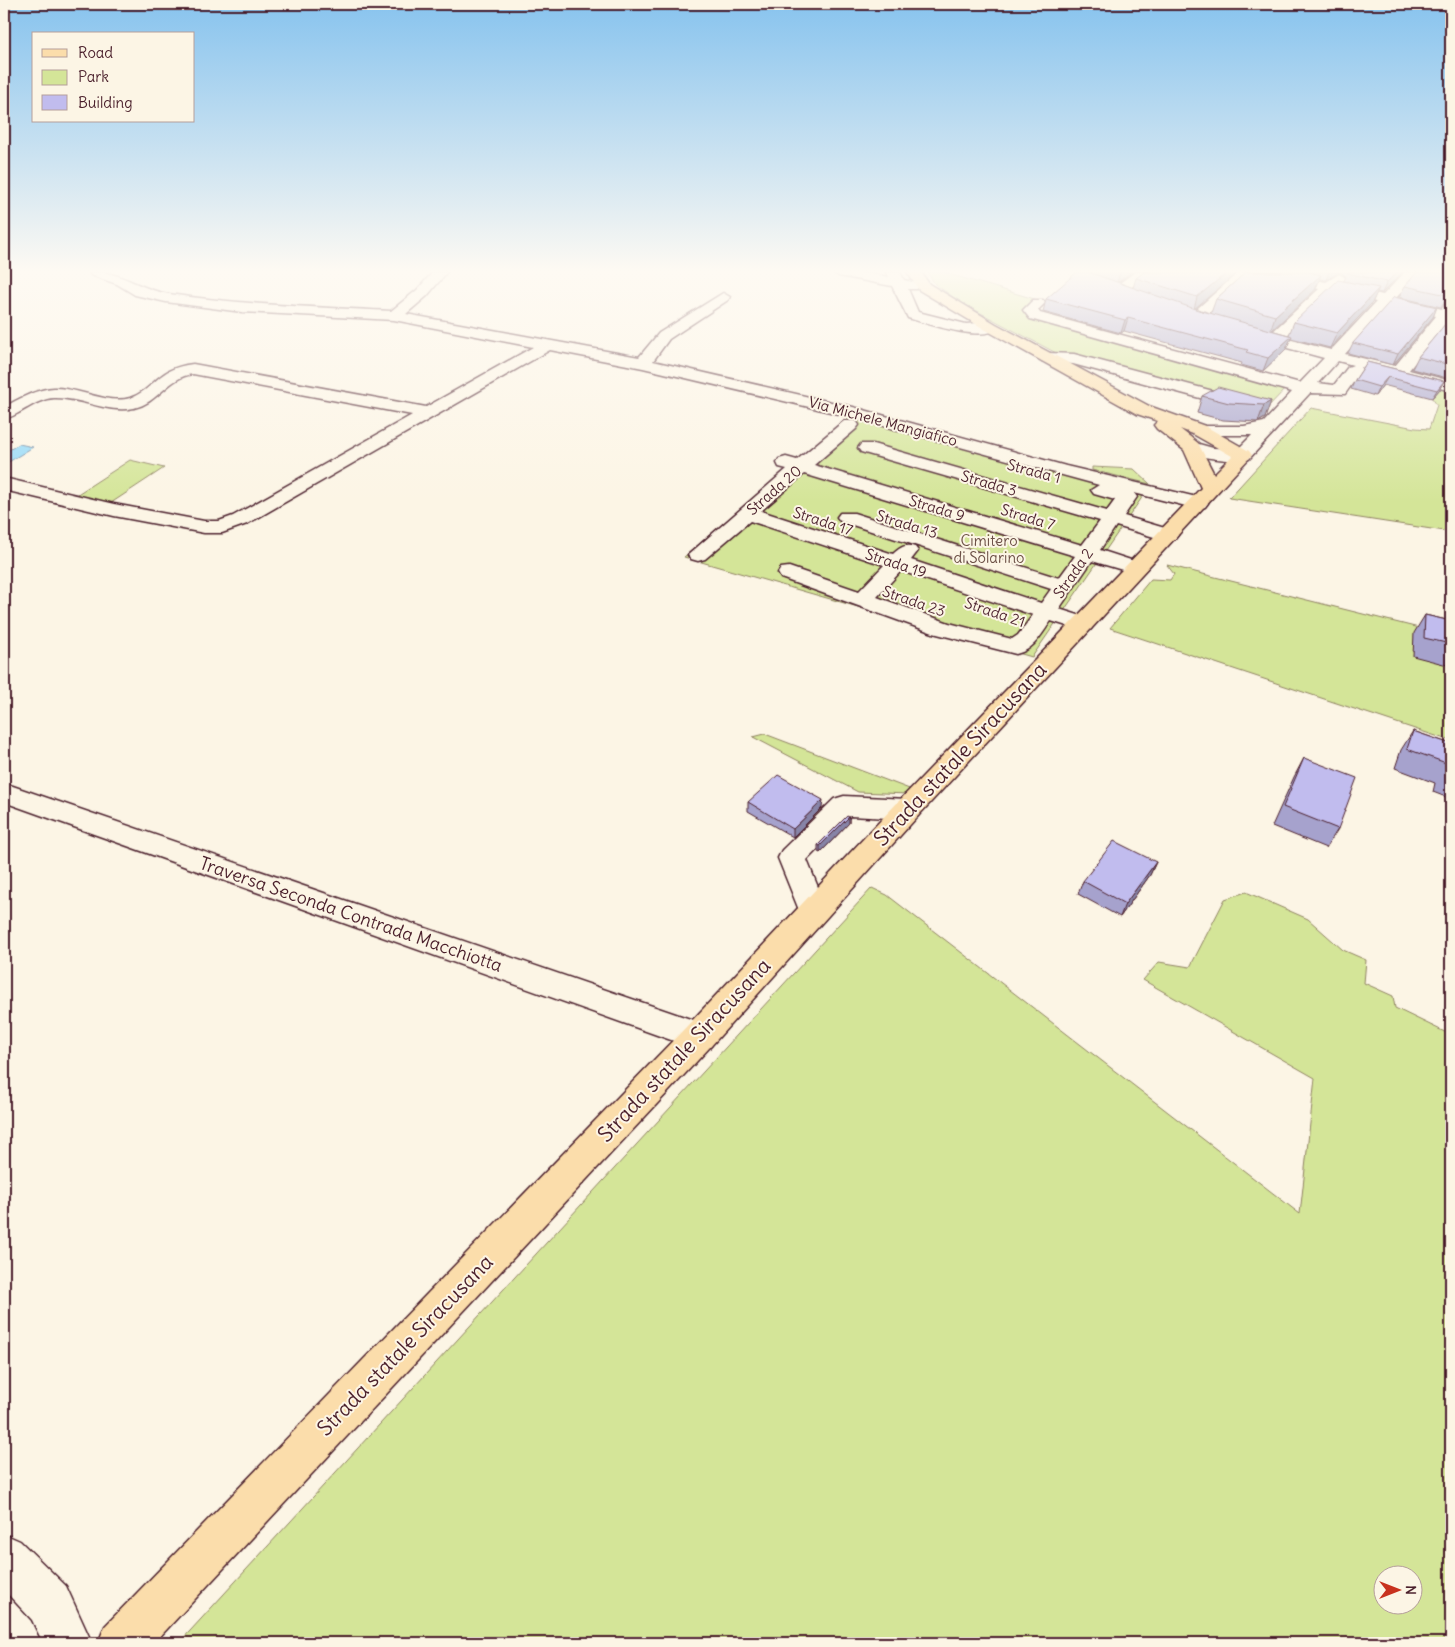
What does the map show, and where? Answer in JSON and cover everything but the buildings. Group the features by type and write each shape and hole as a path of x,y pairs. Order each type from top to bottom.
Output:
{"main road":[{"path":"1031,349 1144,410 1199,430 1242,455"},
{"path":"1144,410 1192,447 1204,495"},
{"name":"Strada statale Siracusana","path":"122,1643 699,1036 908,809 1242,455"}],"street":[{"path":"4,484 114,510 204,527 222,527 240,520 541,349"},
{"name":"Via Michele Mangiafico","path":"568,349 642,363 841,452 1061,470 1204,495"},
{"path":"642,363 654,349"},
{"path":"1157,349 1303,388 1339,390 1354,370"},
{"path":"1307,349 1451,386"},
{"path":"1192,447 1211,453 1242,455 1272,420 1341,349"},
{"path":"1395,372 1416,349"},
{"path":"1048,358 1074,359 1272,420"},
{"path":"4,414 40,395 54,393 129,404 143,399 172,372 183,369 203,371 428,414"},
{"path":"1318,372 1354,370 1395,372"},
{"path":"1199,430 1244,431 1272,420"},
{"name":"Strada 20","path":"698,556 754,507 882,425"},
{"name":"Strada 1","path":"907,460 934,443 1128,497 1066,582"},
{"name":"Strada 3","path":"841,452 907,460 921,536"},
{"name":"Strada 9","path":"841,452 827,537 921,536"},
{"path":"827,537 907,460"},
{"path":"827,537 921,536 992,460"},
{"path":"754,507 827,537 921,536 1066,582 1136,568"},
{"path":"921,536 942,628 1066,582 1168,535"},
{"name":"Strada 21","path":"827,537 921,536 1066,582"},
{"name":"Strada 7","path":"921,536 1066,582"},
{"path":"1066,582 1083,624"},
{"name":"Traversa Seconda Contrada Macchiotta","path":"4,792 699,1036"},
{"path":"813,912 792,858 844,806 908,809"},
{"path":"4,1557 50,1603 68,1643"}],"green space":[{"path":"1048,349 1155,349 1287,387 1266,409 1060,355"},
{"path":"1442,387 1451,390 1451,532 1229,498 1311,408 1429,429 1437,405 1432,398"},
{"name":"Cimitero di Solarino","path":"851,414 1143,496 1032,657 684,557"},
{"path":"130,460 164,468 108,505 73,497"},
{"path":"1092,467 1134,469 1150,484 1092,470"},
{"path":"1167,565 1451,636 1451,741 1110,628 1151,579 1170,580 1174,574"},
{"path":"765,734 912,790 908,794 858,792 753,737"},
{"path":"872,888 887,895 1300,1214 1315,1078 1143,980 1159,962 1190,967 1225,899 1246,892 1308,919 1343,950 1366,960 1364,983 1393,996 1395,1008 1451,1035 1451,1643 179,1643"}],"water":[{"path":"19,444 33,447 7,463 4,462 4,453"}]}
